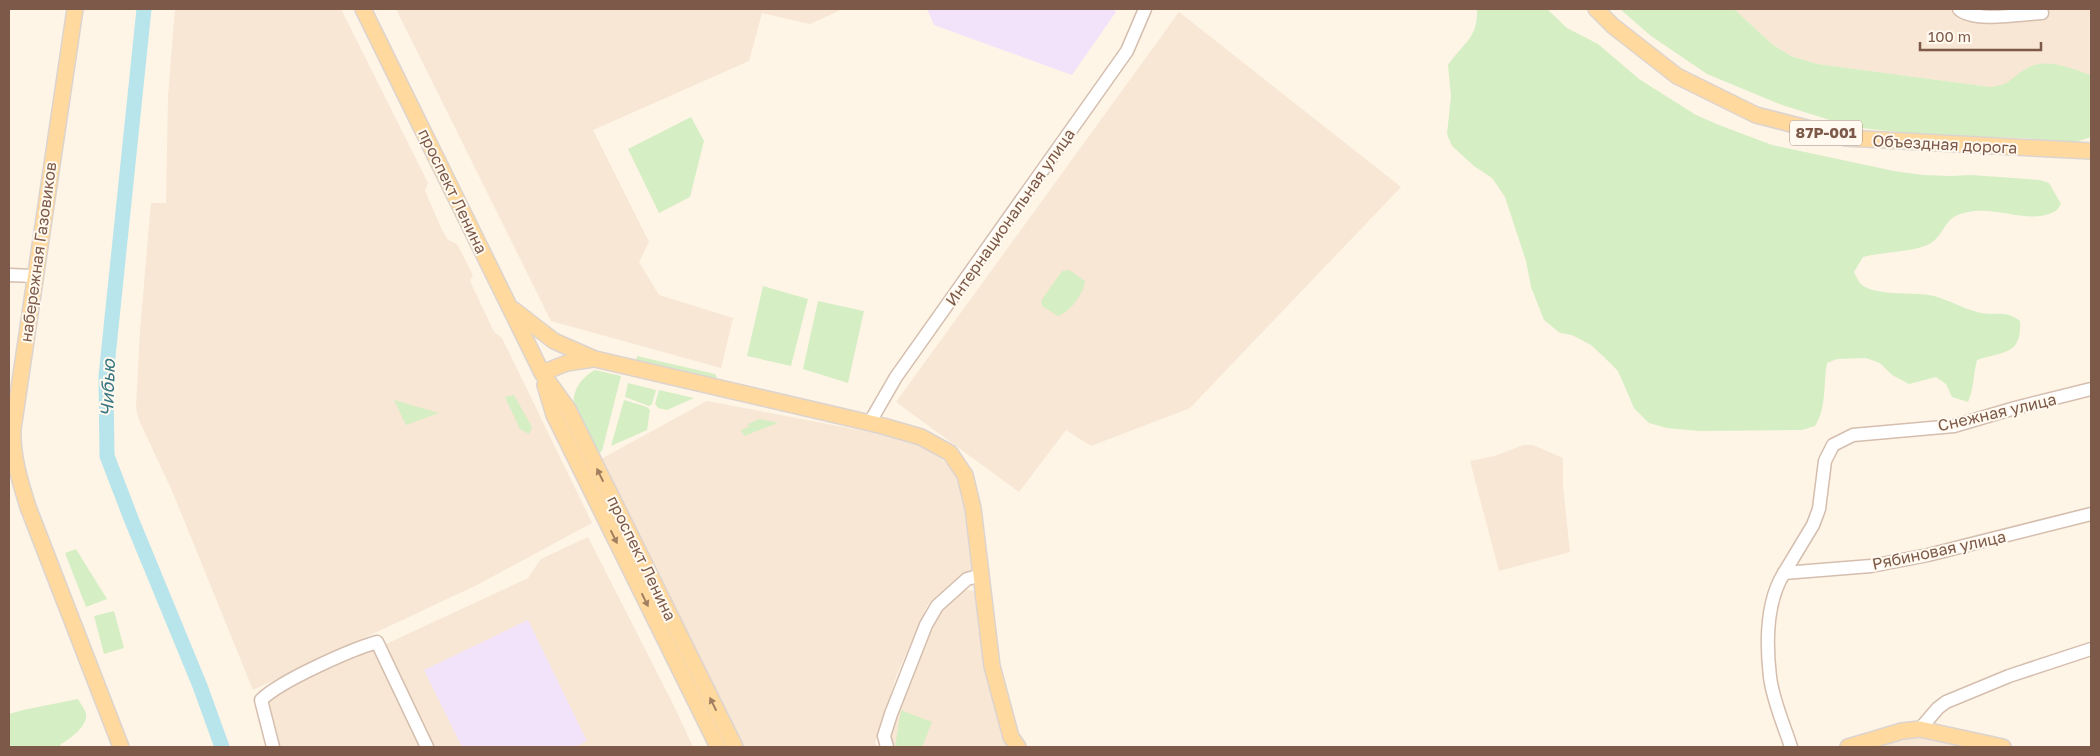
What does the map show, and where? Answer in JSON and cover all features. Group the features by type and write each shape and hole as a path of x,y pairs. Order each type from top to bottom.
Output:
{"main road":[{"name":"набережная Газовиков","path":"74,9 34,276 12,447 18,476 28,506 120,747"},
{"name":"проспект Ленина","path":"363,9 542,374 554,415 718,747"},
{"name":"Объездная дорога","path":"1596,9 1613,26 1677,76 1756,114 1846,138 2091,151"},
{"path":"509,306 554,341 596,359 870,422 921,437 950,452 965,475 973,508 992,666 1011,736 1018,747"},
{"path":"542,374 567,363 596,359"},
{"name":"проспект Ленина","path":"542,374 568,408 735,747"},
{"path":"1848,747 1902,731 1920,729 2003,747"}],"street":[{"name":"Интернациональная улица","path":"870,422 896,377 1126,51 1144,9"},
{"path":"1960,9 1963,12 1982,17 2042,13"},
{"path":"9,275 34,276"},
{"name":"Снежная улица","path":"1784,573 1813,525 1819,509 1825,461 1833,445 1853,435 1954,426 2091,389"},
{"name":"Рябиновая улица","path":"1784,573 1872,566 1928,556 2091,514"},
{"path":"1784,573 1776,586 1770,610 1770,678 1791,747"},
{"path":"887,747 884,736 891,714 926,625 937,606 967,579 982,575"},
{"path":"273,747 261,700 269,692 327,663 377,642 427,747"},
{"path":"1920,729 1938,708 1946,702 2009,676 2091,649"}],"shaded area":[{"path":"175,9 341,9 428,183 425,191 442,230 448,240 457,244 473,275 470,281 494,332 502,338 592,523 477,585 253,690 173,493 139,420 136,408 140,331 151,203 166,203 168,96"},
{"path":"396,9 843,9 810,24 762,13 749,61 593,130 649,242 639,262 659,295 733,318 721,368 551,321"},
{"path":"927,9 1114,9 1116,12 1072,75 934,25"},
{"path":"1734,9 2091,9 2091,75 2058,65 2037,64 2025,69 2006,85 1990,87 1817,64 1791,56 1773,45"},
{"path":"1179,12 1401,187 1190,408 1091,446 1066,430 1019,492 896,402"},
{"path":"707,401 896,437 920,444 953,468 961,479 965,517 975,568 928,604 897,674 875,743 878,747 743,747 698,658 601,459"},
{"path":"1523,445 1533,445 1563,458 1563,486 1570,552 1499,571 1470,461 1495,456"},
{"path":"588,537 693,747 432,747 384,645 528,578 541,559"},
{"path":"964,589 977,592 980,636 996,714 1010,747 892,747 889,736 938,612"},
{"path":"528,620 587,741 575,747 462,747 424,670"},
{"path":"372,647 420,747 277,747 266,699 269,695"},
{"path":"1920,734 1981,747 1866,747"}],"green space":[{"path":"1477,9 1547,9 1567,28 1598,44 1639,79 1696,115 1772,145 1894,171 1923,175 1971,175 2040,180 2049,183 2061,204 2054,212 2041,216 2023,216 1987,211 1960,214 1950,221 1931,243 1908,250 1863,257 1854,272 1862,285 1869,289 1934,296 1977,312 2004,314 2015,317 2020,321 2018,341 2003,353 1977,360 1968,402 1952,397 1946,384 1936,377 1909,384 1892,375 1880,363 1866,358 1837,359 1827,363 1823,404 1815,426 1802,430 1699,431 1667,428 1649,423 1634,408 1618,371 1604,357 1591,345 1572,335 1560,333 1544,320 1531,287 1526,261 1505,197 1492,178 1474,166 1452,146 1447,134 1451,96 1448,65 1469,40 1475,27"},
{"path":"1620,9 1734,9 1773,45 1791,56 1817,64 1990,87 2006,83 2032,66 2048,64 2066,67 2091,75 2091,137 2073,143 2023,138 1925,135 1852,127 1782,105 1707,74 1651,36"},
{"path":"691,117 704,141 690,197 659,213 628,149"},
{"path":"1069,270 1085,281 1084,286 1072,306 1058,316 1042,306 1041,301 1062,271"},
{"path":"763,286 808,299 791,366 747,356"},
{"path":"818,301 864,311 848,383 803,369"},
{"path":"637,356 715,374 717,377 714,380 636,362"},
{"path":"595,370 621,376 602,451 598,454 574,408 573,402 581,381"},
{"path":"628,383 656,390 652,404 649,406 625,397"},
{"path":"659,390 694,398 667,410 658,408 655,404"},
{"path":"514,395 532,427 529,434 520,429 505,397"},
{"path":"394,400 439,413 406,425"},
{"path":"624,400 647,407 650,410 647,430 611,446"},
{"path":"760,419 778,423 744,436 741,430 749,427 748,424"},
{"path":"76,549 107,599 86,607 65,553"},
{"path":"114,611 124,648 104,654 94,616"},
{"path":"78,699 84,708 86,719 78,732 61,744 60,747 9,747 9,714"},
{"path":"901,710 932,722 922,747 895,747"}],"waterway":[{"name":"Чибью","path":"144,9 106,376 107,456 200,686 222,747"}]}
